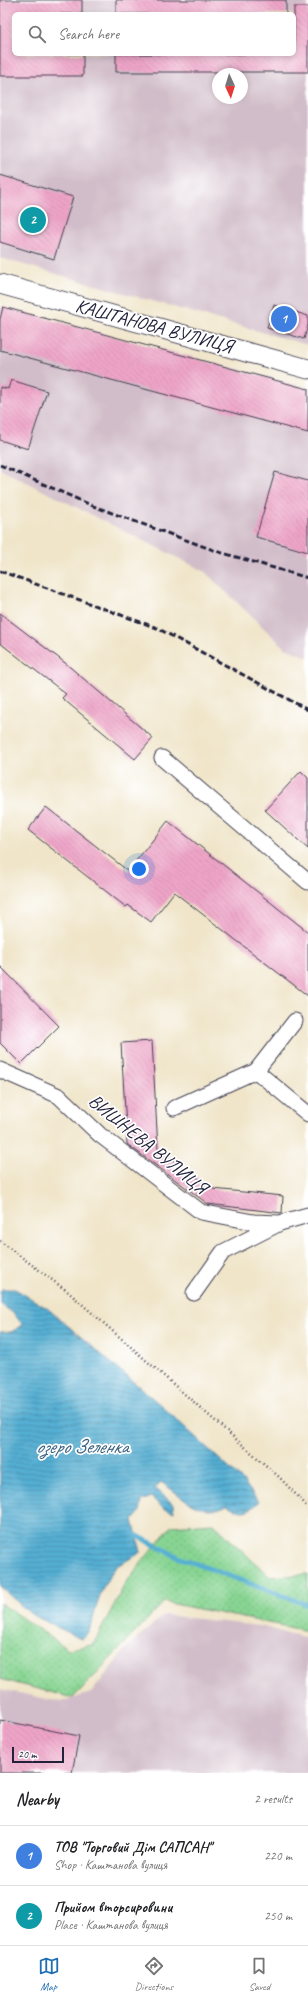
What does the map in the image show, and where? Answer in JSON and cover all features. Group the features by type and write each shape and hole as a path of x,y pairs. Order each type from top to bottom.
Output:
{"street":[{"name":"КАШТАНОВА ВУЛИЦЯ","path":"0,284 308,369"},
{"path":"162,758 308,882"},
{"path":"174,1108 256,1070 295,1021"},
{"name":"ВИШНЕВА ВУЛИЦЯ","path":"0,1070 59,1096 100,1135 202,1212 253,1222 280,1223"},
{"path":"256,1070 308,1114"},
{"name":"ВИШНЕВА ВУЛИЦЯ","path":"194,1293 223,1252 280,1223 308,1215"}],"path":[{"path":"0,1241 67,1291 278,1476 308,1507"}],"shaded area":[{"path":"0,0 308,0 308,345 0,258"},
{"path":"3,307 308,388 308,657 285,648 204,571 0,469 0,308"},
{"path":"164,1615 259,1626 308,1638 308,1773 0,1773 0,1689 61,1702 91,1693 128,1646"}],"green space":[{"path":"213,1523 270,1577 308,1574 308,1631 164,1602 73,1698 0,1679 0,1603 68,1649 93,1645 126,1582 171,1526"}],"water":[{"name":"озеро Зеленка","path":"2,1289 15,1289 47,1308 163,1407 243,1481 259,1502 251,1509 244,1511 236,1510 227,1505 218,1509 209,1509 192,1504 161,1482 155,1488 173,1504 174,1512 163,1508 151,1497 142,1501 140,1512 133,1520 141,1552 117,1566 111,1574 105,1584 95,1609 92,1623 88,1632 81,1639 31,1614 0,1587 0,1332 11,1332 23,1325 13,1313 0,1304 0,1292"}],"building":[{"path":"0,0 82,0 82,12 12,12 12,56 83,56 83,76 0,76"},
{"path":"116,0 286,0 286,12 116,12"},
{"path":"294,7 308,7 308,72 248,72 248,68 212,68 212,72 116,72 116,56 296,56 296,12 294,12"},
{"path":"0,175 73,197 54,259 0,242"},
{"path":"274,305 308,316 308,325 304,339 267,328"},
{"path":"3,307 308,389 308,433 0,350 0,319"},
{"path":"11,380 47,391 28,449 0,440 0,387 8,389"},
{"path":"275,472 308,481 308,552 256,537"},
{"path":"0,613 64,662 153,738 135,759 62,698 66,694 0,643"},
{"path":"301,771 308,778 308,849 265,810"},
{"path":"46,807 128,871 168,821 308,932 308,996 174,892 151,922 128,905 126,907 28,830"},
{"path":"0,966 59,1026 21,1064 0,1043"},
{"path":"152,1041 158,1149 213,1189 283,1196 282,1213 208,1204 127,1144 121,1043"},
{"path":"0,1720 79,1736 72,1773 0,1773"}],"waterway":[{"path":"132,1533 178,1557 308,1605"}],"railway":[{"path":"0,465 93,506 216,551 308,578"},
{"path":"0,571 157,628 308,710"}],"place":[{"name":"Прийом вторсировини","path":"33,220"},
{"name":"ТОВ \"Торговий Дім САПСАН\"","path":"284,319"}]}
